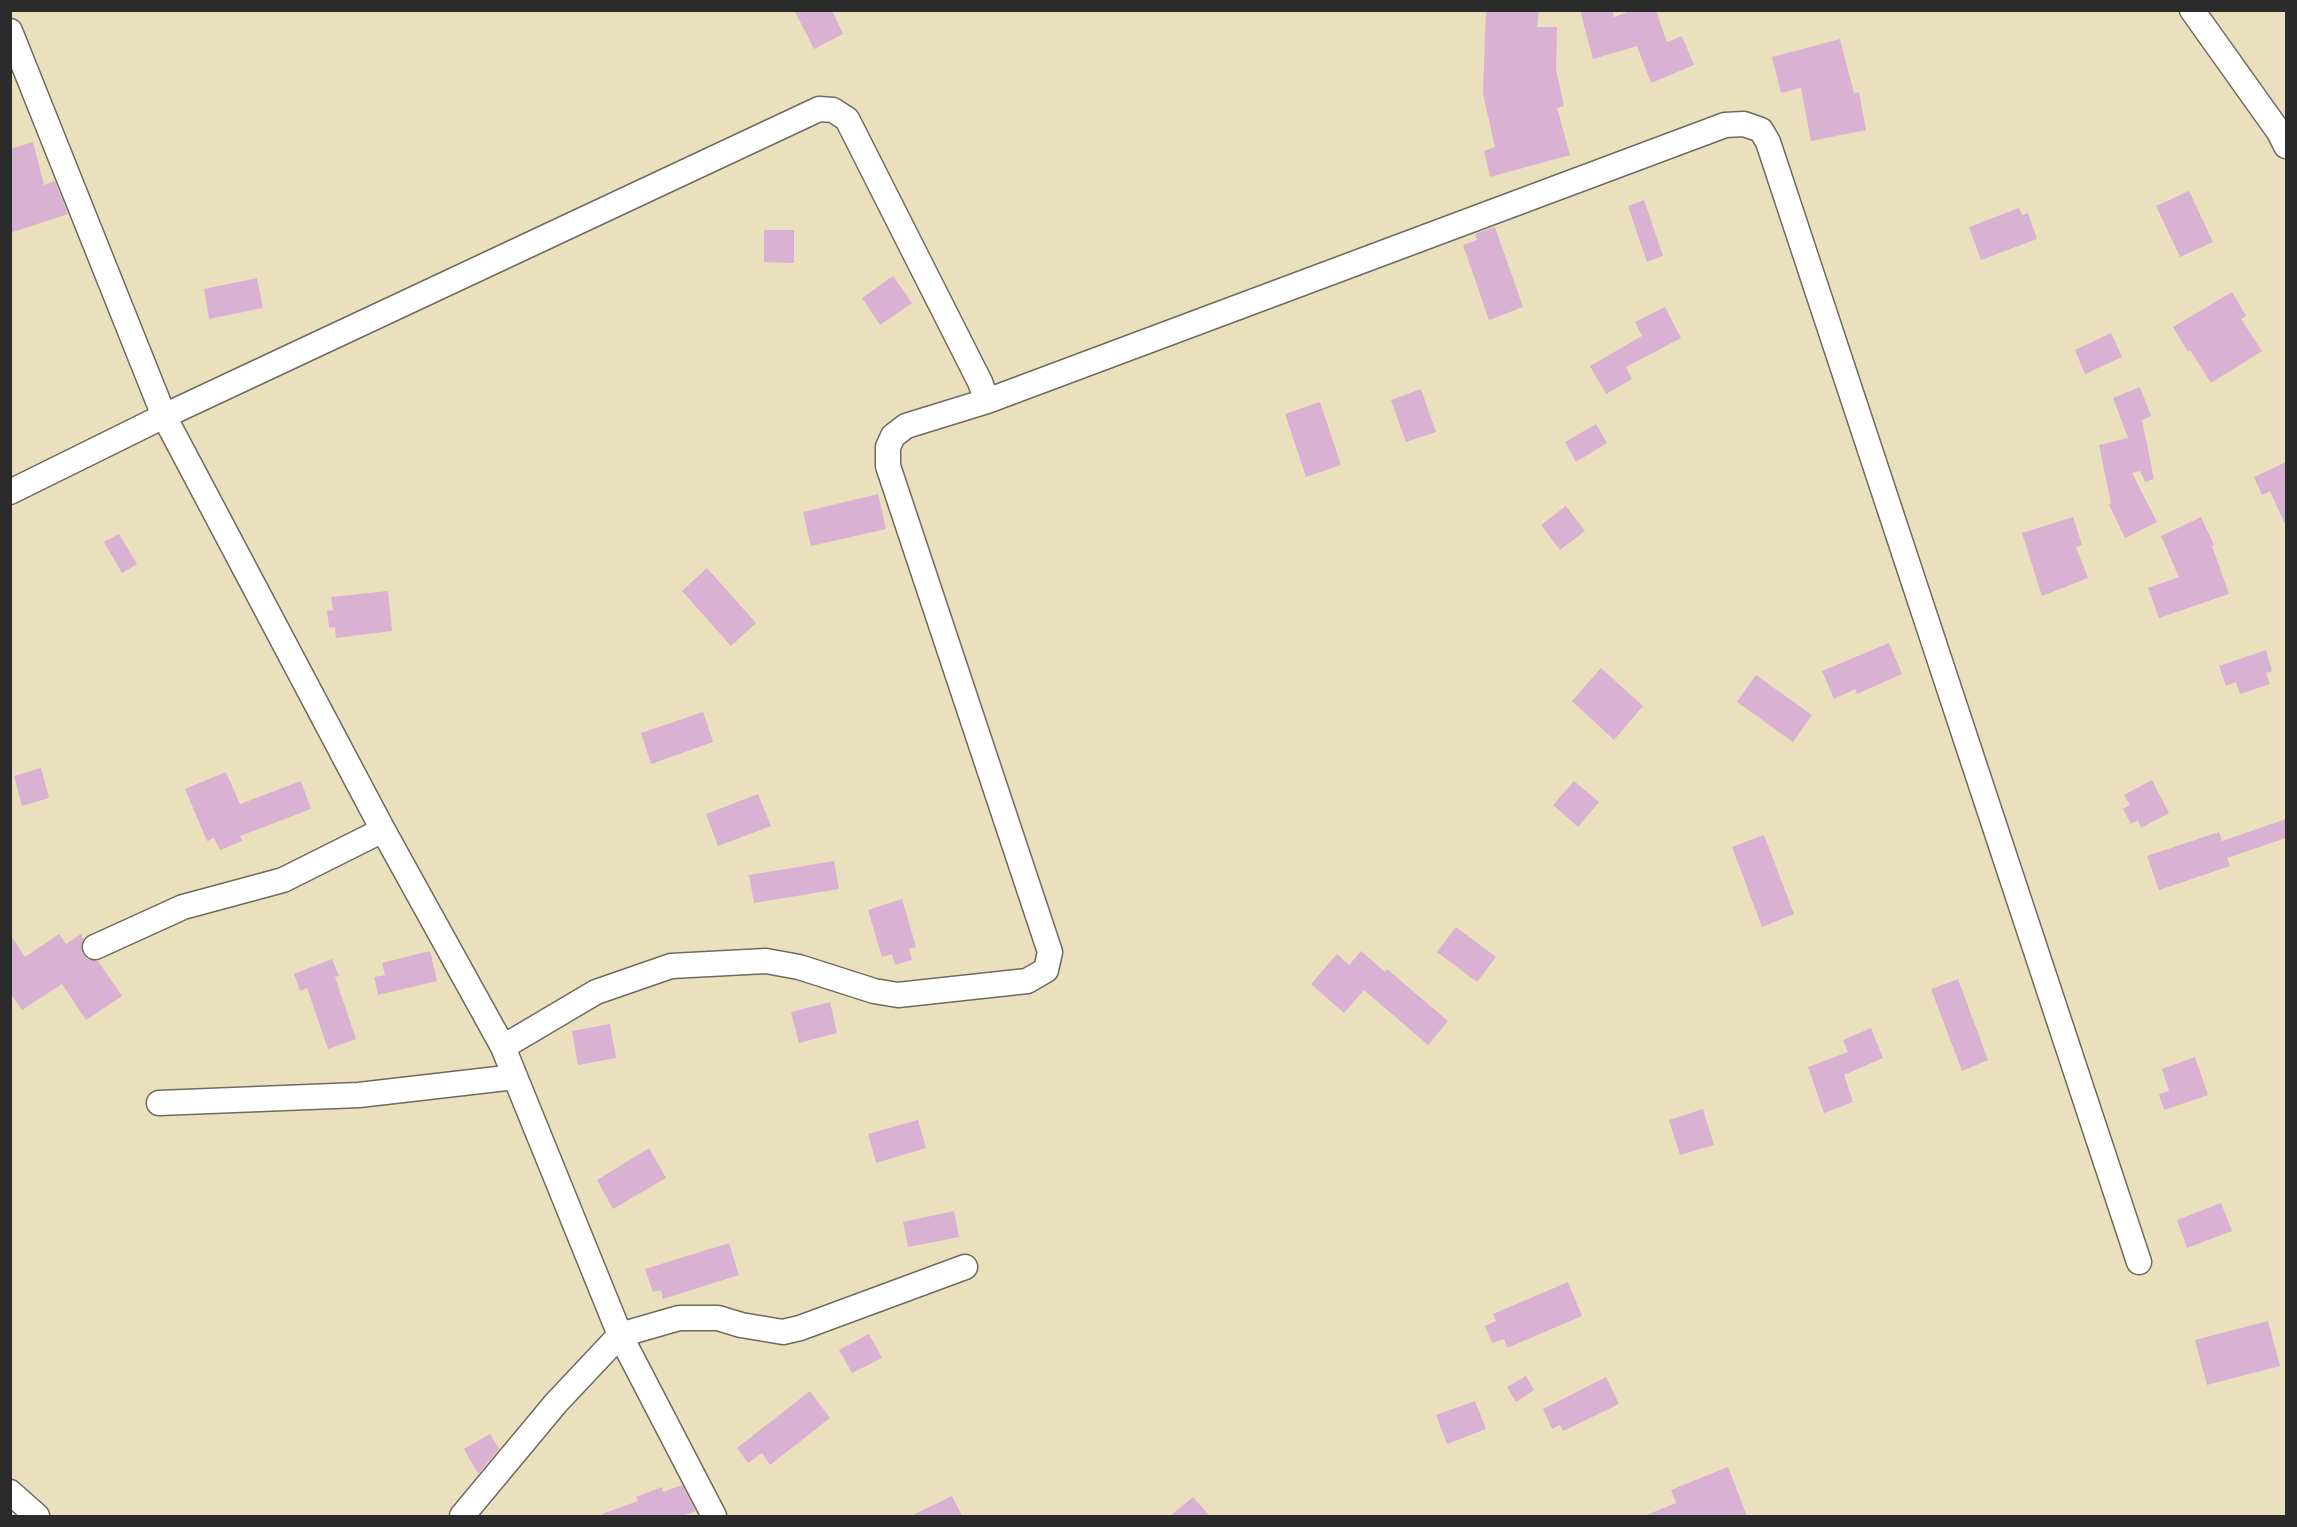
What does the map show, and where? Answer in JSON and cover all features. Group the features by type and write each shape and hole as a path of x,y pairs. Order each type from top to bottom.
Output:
{"street":[{"path":"2192,10 2279,132 2286,146"},
{"path":"10,31 164,416 383,830 503,1047 620,1335 714,1516"},
{"path":"10,492 164,416 819,109 833,110 847,118 980,382 987,401"},
{"path":"503,1047 596,992 671,966 766,961 799,967 874,991 898,995 1027,981 1046,970 1050,952 888,466 888,447 892,436 906,426 987,401 1725,125 1744,124 1761,130 1768,142 2139,1263"},
{"path":"95,947 183,907 283,880 383,830"},
{"path":"159,1103 358,1095 515,1077"},
{"path":"462,1516 556,1403 620,1335 679,1318 718,1318 741,1325 783,1332 800,1328 965,1267"},
{"path":"10,1492 37,1516"}],"building":[{"path":"794,10 832,10 843,34 814,49"},
{"path":"1486,10 1539,10 1537,27 1557,27 1556,69 1564,106 1557,108 1570,155 1490,177 1484,151 1495,147 1483,94"},
{"path":"1580,10 1612,10 1614,17 1633,10 1656,10 1667,42 1682,36 1694,65 1651,83 1637,46 1593,59"},
{"path":"1840,39 1854,93 1859,92 1866,130 1811,141 1801,88 1781,93 1772,57"},
{"path":"33,142 44,185 55,181 68,214 10,233 10,149"},
{"path":"2189,191 2213,242 2180,257 2156,206"},
{"path":"1644,200 1663,256 1647,262 1628,206"},
{"path":"2019,208 2022,215 2028,213 2037,239 1981,260 1969,227"},
{"path":"1495,227 1523,307 1489,320 1463,245 1477,240 1475,234"},
{"path":"764,230 794,230 794,263 764,262"},
{"path":"893,276 912,303 880,325 862,298"},
{"path":"257,278 263,308 209,319 204,289"},
{"path":"2232,292 2246,316 2241,319 2262,351 2211,383 2173,327"},
{"path":"1665,307 1681,338 1626,367 1632,379 1606,394 1590,366 1642,336 1635,322"},
{"path":"2111,333 2122,357 2085,374 2075,350"},
{"path":"2140,387 2151,416 2142,420 2154,479 2145,482 2140,471 2132,473 2157,522 2125,538 2109,505 2111,503 2099,445 2128,438 2113,398"},
{"path":"1421,389 1436,432 1406,442 1391,400"},
{"path":"1320,402 1341,465 1306,477 1285,414"},
{"path":"1596,424 1607,443 1576,462 1565,442"},
{"path":"2286,462 2286,526 2270,491 2262,495 2254,477"},
{"path":"878,494 886,529 811,546 803,512"},
{"path":"1566,506 1585,531 1560,550 1541,525"},
{"path":"2073,517 2082,545 2076,547 2088,578 2042,596 2022,533"},
{"path":"2201,517 2214,545 2212,546 2229,594 2159,618 2148,588 2179,577 2161,536"},
{"path":"119,534 137,564 122,573 104,542"},
{"path":"707,568 756,623 731,646 682,591"},
{"path":"388,591 392,631 336,638 335,627 329,628 327,611 333,610 331,597"},
{"path":"1889,643 1902,674 1857,694 1855,689 1834,699 1822,671"},
{"path":"2266,650 2272,671 2266,673 2270,684 2240,694 2236,682 2226,686 2219,666"},
{"path":"1601,668 1643,706 1614,740 1572,701"},
{"path":"1756,675 1812,715 1793,742 1737,702"},
{"path":"703,712 713,742 651,764 641,733"},
{"path":"41,768 49,798 22,806 14,776"},
{"path":"226,772 240,804 301,781 311,809 240,836 242,841 220,850 214,838 207,841 185,789"},
{"path":"2152,780 2169,813 2141,828 2138,820 2131,824 2123,809 2130,805 2124,795"},
{"path":"1574,781 1599,802 1578,827 1553,805"},
{"path":"758,794 771,826 718,846 706,814"},
{"path":"2286,819 2286,838 2227,858 2230,866 2159,890 2147,856 2219,832 2222,841"},
{"path":"1764,835 1794,914 1762,927 1732,847"},
{"path":"834,861 839,889 754,903 749,875"},
{"path":"902,899 916,947 909,949 912,960 895,965 892,954 882,957 868,910"},
{"path":"1456,927 1496,957 1477,982 1437,952"},
{"path":"10,934 25,957 59,934 66,944 81,934 82,953 87,959 98,961 122,996 86,1020 62,984 22,1010 10,993"},
{"path":"430,951 437,981 378,995 374,977 385,975 382,963"},
{"path":"1361,951 1385,972 1387,969 1448,1021 1428,1045 1364,990 1344,1013 1311,984 1337,954 1349,965"},
{"path":"332,959 339,976 335,977 356,1039 328,1049 307,988 300,991 294,974"},
{"path":"1958,979 1988,1060 1962,1071 1931,989"},
{"path":"830,1002 837,1033 799,1043 791,1012"},
{"path":"610,1024 616,1058 578,1065 572,1031"},
{"path":"1871,1028 1883,1058 1844,1075 1853,1102 1824,1113 1808,1067 1848,1052 1843,1040"},
{"path":"2195,1057 2208,1095 2164,1110 2159,1094 2169,1091 2162,1069"},
{"path":"1703,1109 1714,1145 1680,1155 1669,1120"},
{"path":"918,1120 926,1148 876,1163 868,1134"},
{"path":"649,1148 666,1178 613,1209 597,1180"},
{"path":"2221,1203 2232,1231 2187,1248 2177,1220"},
{"path":"954,1211 959,1237 908,1247 903,1222"},
{"path":"729,1243 739,1275 663,1299 661,1290 653,1292 645,1269"},
{"path":"1568,1282 1582,1316 1507,1348 1504,1339 1492,1343 1485,1326 1496,1321 1493,1314"},
{"path":"2268,1321 2280,1366 2207,1385 2195,1340"},
{"path":"869,1334 882,1358 852,1373 839,1350"},
{"path":"1526,1376 1534,1390 1516,1402 1507,1387"},
{"path":"1606,1377 1619,1404 1563,1431 1560,1425 1552,1429 1543,1409"},
{"path":"810,1391 830,1418 770,1465 762,1453 748,1463 737,1448"},
{"path":"1475,1401 1486,1429 1447,1444 1436,1415"},
{"path":"490,1434 499,1449 478,1474 464,1449"},
{"path":"1728,1467 1747,1516 1644,1516 1676,1503 1671,1490"},
{"path":"682,1485 696,1511 681,1516 602,1516 602,1514 638,1501 636,1497 662,1487 663,1492"},
{"path":"952,1496 962,1516 911,1516"},
{"path":"1193,1497 1210,1516 1170,1516"}]}
